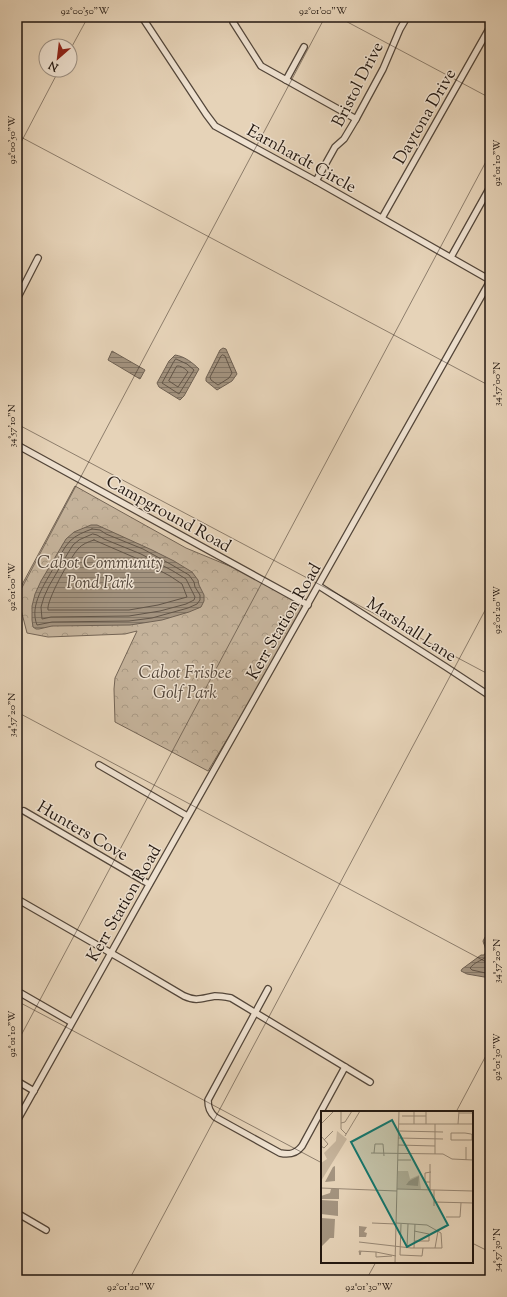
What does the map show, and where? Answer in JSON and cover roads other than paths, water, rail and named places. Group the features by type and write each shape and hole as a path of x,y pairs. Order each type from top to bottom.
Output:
{"street":[{"name":"Earnhardt Circle","path":"142,17 215,126 382,218 490,281"},
{"path":"232,17 261,66 356,119"},
{"name":"Bristol Drive","path":"316,181 335,147 344,139 356,119 383,69 405,18"},
{"name":"Daytona Drive","path":"382,218 490,27"},
{"path":"286,80 304,47"},
{"path":"451,257 490,187"},
{"path":"17,299 19,292 38,258"},
{"name":"Kerr Station Road","path":"17,1121 71,1022 319,586 490,281"},
{"name":"Campground Road","path":"17,445 308,605"},
{"name":"Marshall Lane","path":"319,586 490,696"},
{"path":"99,765 187,816"},
{"name":"Hunters Cove","path":"24,811 149,884"},
{"path":"17,899 191,999 198,1000 223,996 231,998 370,1082"},
{"path":"268,989 208,1100 208,1107 215,1117 280,1153 286,1154 298,1151 321,1111"},
{"path":"17,991 71,1022"},
{"path":"321,1111 345,1067"},
{"path":"17,1081 34,1091"},
{"path":"17,1213 46,1230"}],"water":[{"path":"223,348 226,349 237,374 232,381 217,390 206,381 206,378 220,350"},
{"path":"112,351 145,370 140,379 108,360"},
{"path":"175,355 188,360 199,369 184,396 180,400 159,387 157,383 169,361"},
{"path":"91,525 97,525 152,550 192,572 198,580 204,595 204,601 201,607 162,620 130,625 52,626 39,629 33,627 32,606 35,594 41,581 66,539 74,532"},
{"path":"490,928 490,978 467,974 461,971 481,955 484,955 486,950 483,941"}],"park label":[{"name":"Cabot Community Pond Park","path":"100,572"},
{"name":"Cabot Frisbee Golf Park","path":"185,682"}]}
